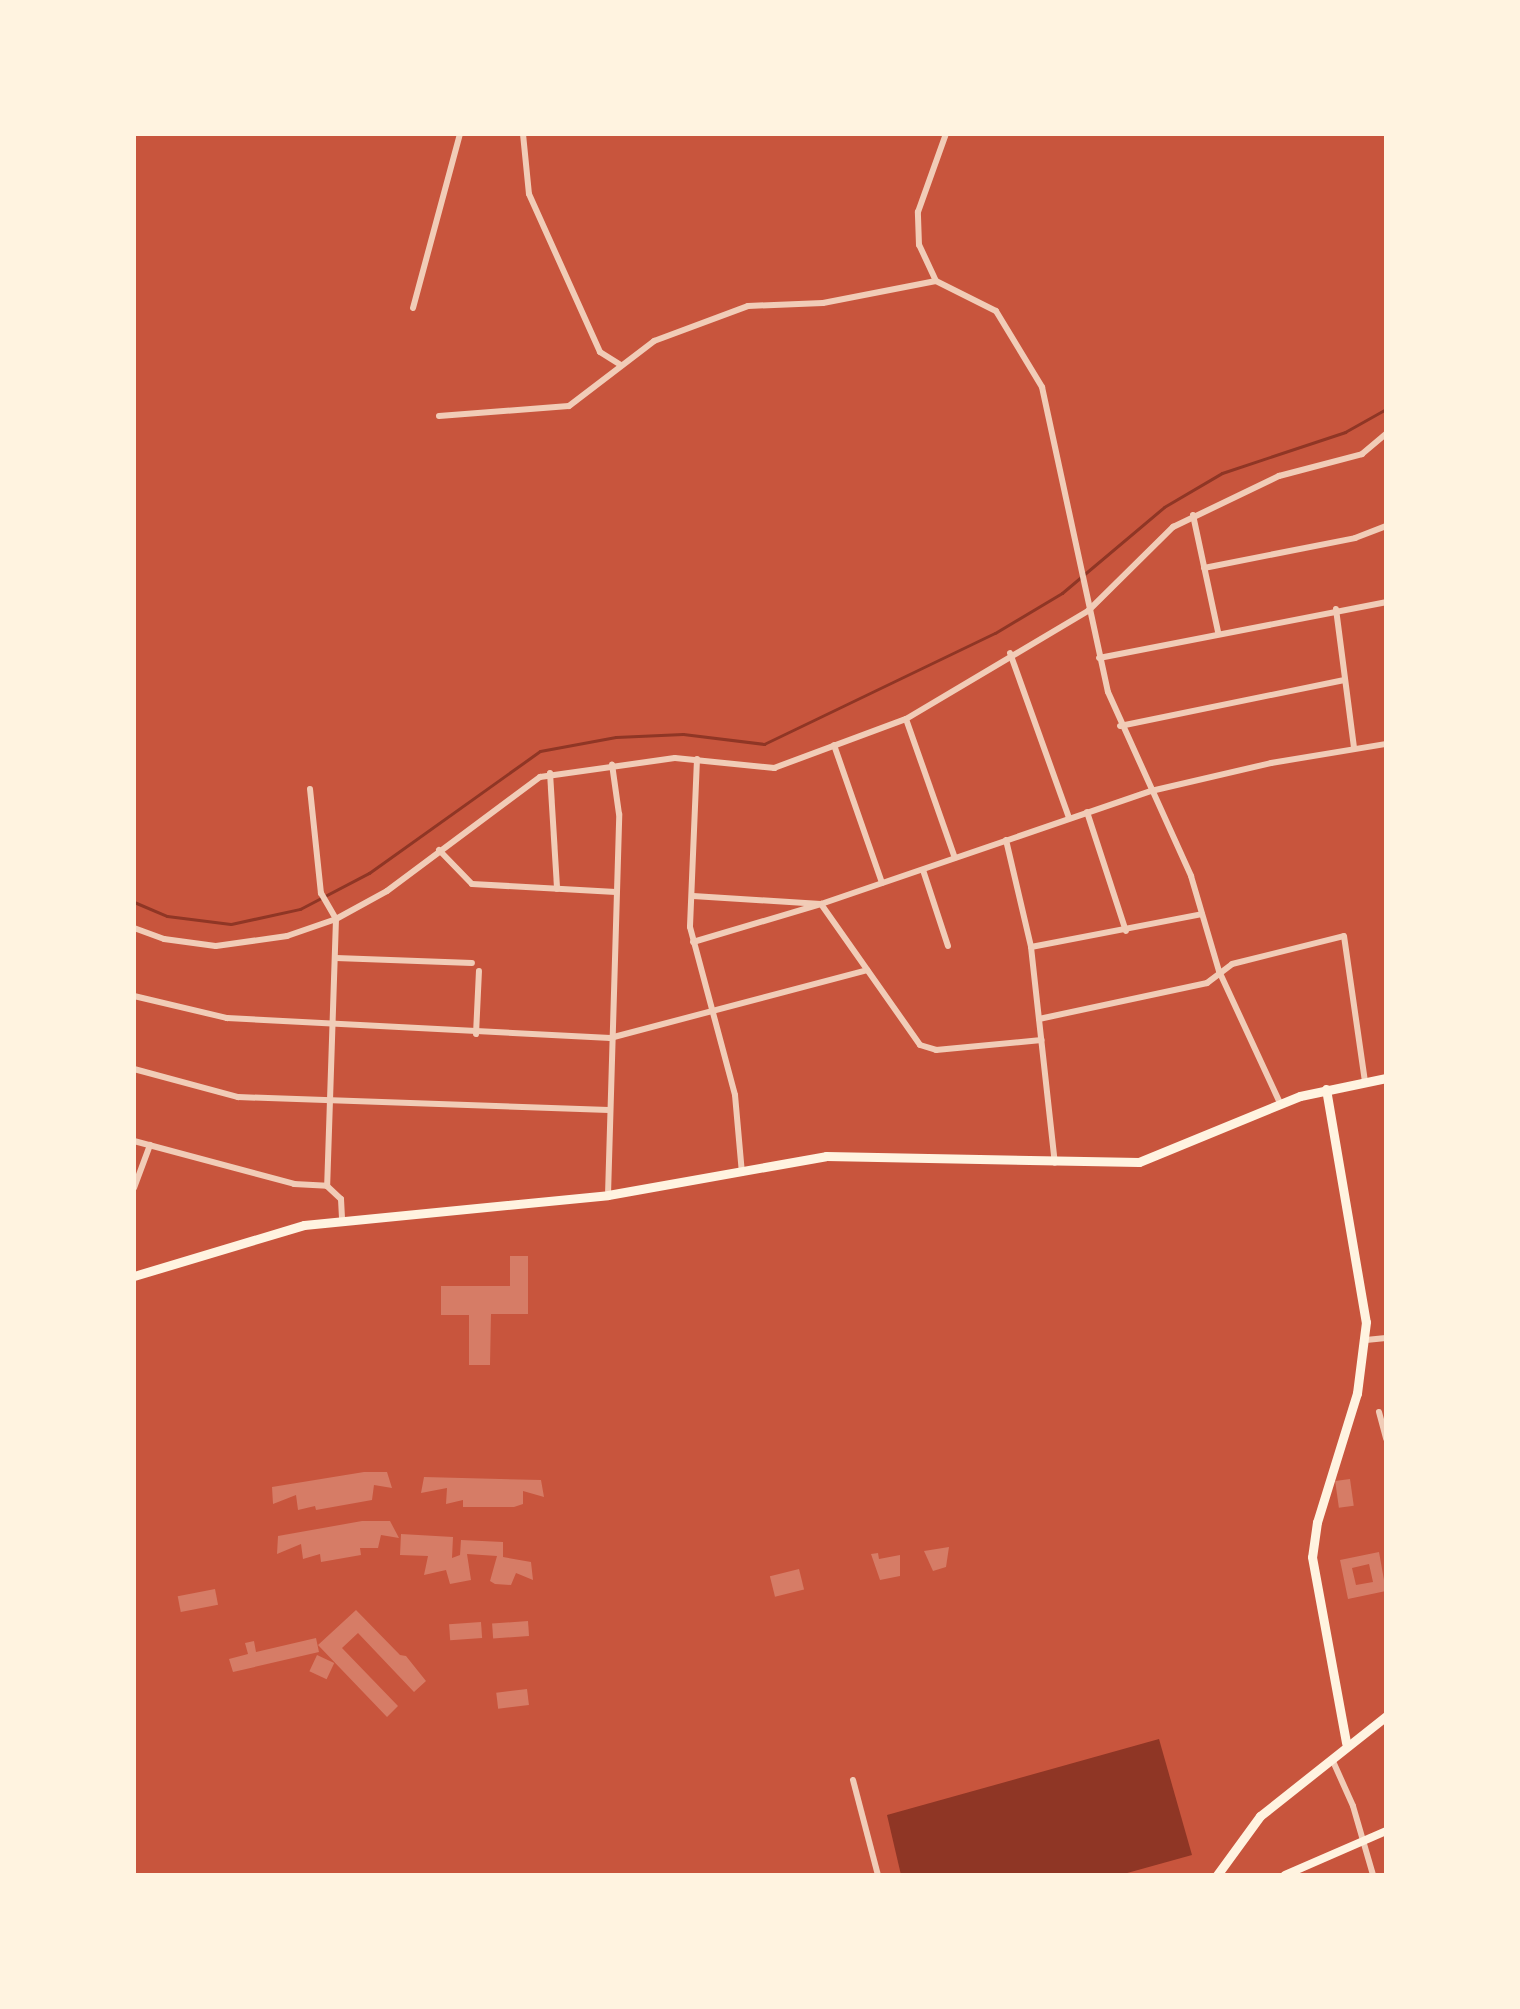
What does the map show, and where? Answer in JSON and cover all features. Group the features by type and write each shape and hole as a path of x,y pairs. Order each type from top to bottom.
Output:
{"main road":[{"path":"134,1276 259,1234 342,1219 608,1195 826,1156 1055,1163 1149,1160 1280,1103 1326,1089 1386,1078"},
{"path":"1326,1089 1366,1340 1357,1393 1317,1522 1312,1557 1346,1743"},
{"path":"1217,1875 1260,1816 1346,1743 1386,1716"},
{"path":"1285,1875 1386,1831"}],"street":[{"path":"413,308 460,134"},
{"path":"523,134 529,194 600,352 621,365"},
{"path":"936,281 919,245 918,212 946,134"},
{"path":"439,416 569,406 654,341 748,306 823,303 936,281 996,311 1042,387 1088,611 1120,726 1191,876 1219,971 1280,1103"},
{"path":"134,928 164,939 232,945 287,936 336,919 387,891 439,850 550,773 612,764 697,759 774,768 906,719 1010,653 1088,611 1151,545 1193,515 1279,476 1362,454 1386,434"},
{"path":"1193,515 1218,632"},
{"path":"1204,568 1355,538 1386,526"},
{"path":"1099,658 1218,632 1386,602"},
{"path":"1336,609 1354,748"},
{"path":"1010,653 1069,818"},
{"path":"1120,726 1344,680"},
{"path":"906,719 955,858"},
{"path":"693,942 821,904 1151,791 1386,744"},
{"path":"834,745 882,883"},
{"path":"697,759 693,942 735,1095 742,1173"},
{"path":"608,1195 610,1038 619,814 612,764"},
{"path":"550,773 557,889"},
{"path":"310,789 321,893 327,909 336,919 327,1186"},
{"path":"1087,812 1126,931"},
{"path":"1006,840 1031,947 1055,1163"},
{"path":"439,850 472,884 616,892"},
{"path":"923,870 948,946"},
{"path":"693,896 821,904"},
{"path":"821,904 920,1045 936,1050 1042,1040"},
{"path":"1031,947 1202,914"},
{"path":"1039,1019 1207,983 1219,971 1344,936 1365,1082"},
{"path":"336,958 472,963"},
{"path":"134,996 227,1018 476,1034 610,1038 714,1013 867,970"},
{"path":"476,1034 479,971"},
{"path":"134,1069 238,1097 328,1097 609,1110"},
{"path":"134,1141 294,1184 327,1186 341,1199 342,1219"},
{"path":"134,1188 150,1145"},
{"path":"1366,1340 1386,1338"},
{"path":"1379,1412 1386,1439"},
{"path":"1330,1756 1363,1839 1373,1875"},
{"path":"853,1780 878,1875"}],"shaded area":[{"path":"1159,1739 1192,1855 1120,1875 901,1875 887,1815"}],"building":[{"path":"510,1256 528,1256 528,1314 491,1314 490,1365 469,1365 469,1315 441,1315 441,1286 510,1286"},
{"path":"364,1472 387,1472 392,1488 374,1485 372,1500 316,1510 315,1506 298,1510 296,1495 273,1504 272,1487"},
{"path":"424,1477 541,1480 544,1497 523,1491 523,1504 514,1507 463,1507 463,1500 446,1504 447,1488 421,1493"},
{"path":"1350,1479 1354,1506 1339,1508 1335,1481"},
{"path":"362,1521 390,1521 399,1538 381,1535 378,1548 360,1548 361,1555 321,1562 320,1554 303,1559 301,1544 277,1554 278,1536"},
{"path":"401,1534 453,1537 452,1558 460,1555 461,1540 503,1542 503,1557 531,1562 533,1580 516,1573 511,1585 495,1584 490,1581 497,1556 467,1554 471,1580 450,1584 446,1570 424,1575 428,1556 400,1555"},
{"path":"949,1547 946,1567 933,1571 924,1551"},
{"path":"1379,1552 1386,1591 1348,1599 1340,1560","holes":["1369,1564 1373,1582 1356,1585 1352,1568"]},
{"path":"878,1553 879,1559 900,1555 900,1576 880,1580 871,1554"},
{"path":"799,1569 804,1589 775,1597 770,1576"},
{"path":"215,1589 218,1605 181,1612 178,1596"},
{"path":"356,1610 400,1655 406,1656 426,1681 414,1692 358,1633 342,1648 398,1706 387,1717 318,1645"},
{"path":"528,1621 529,1636 493,1638 492,1624"},
{"path":"481,1622 482,1638 450,1640 449,1624"},
{"path":"316,1638 319,1652 233,1672 229,1659 248,1654 245,1643 254,1641 256,1652"},
{"path":"317,1655 334,1663 327,1679 309,1671"},
{"path":"527,1689 529,1705 498,1709 496,1693"}],"waterway":[{"path":"134,902 167,916 231,924 300,909 369,873 540,751 616,737 683,734 764,744 995,633 1062,593 1164,507 1222,473 1345,432 1386,409"}]}
